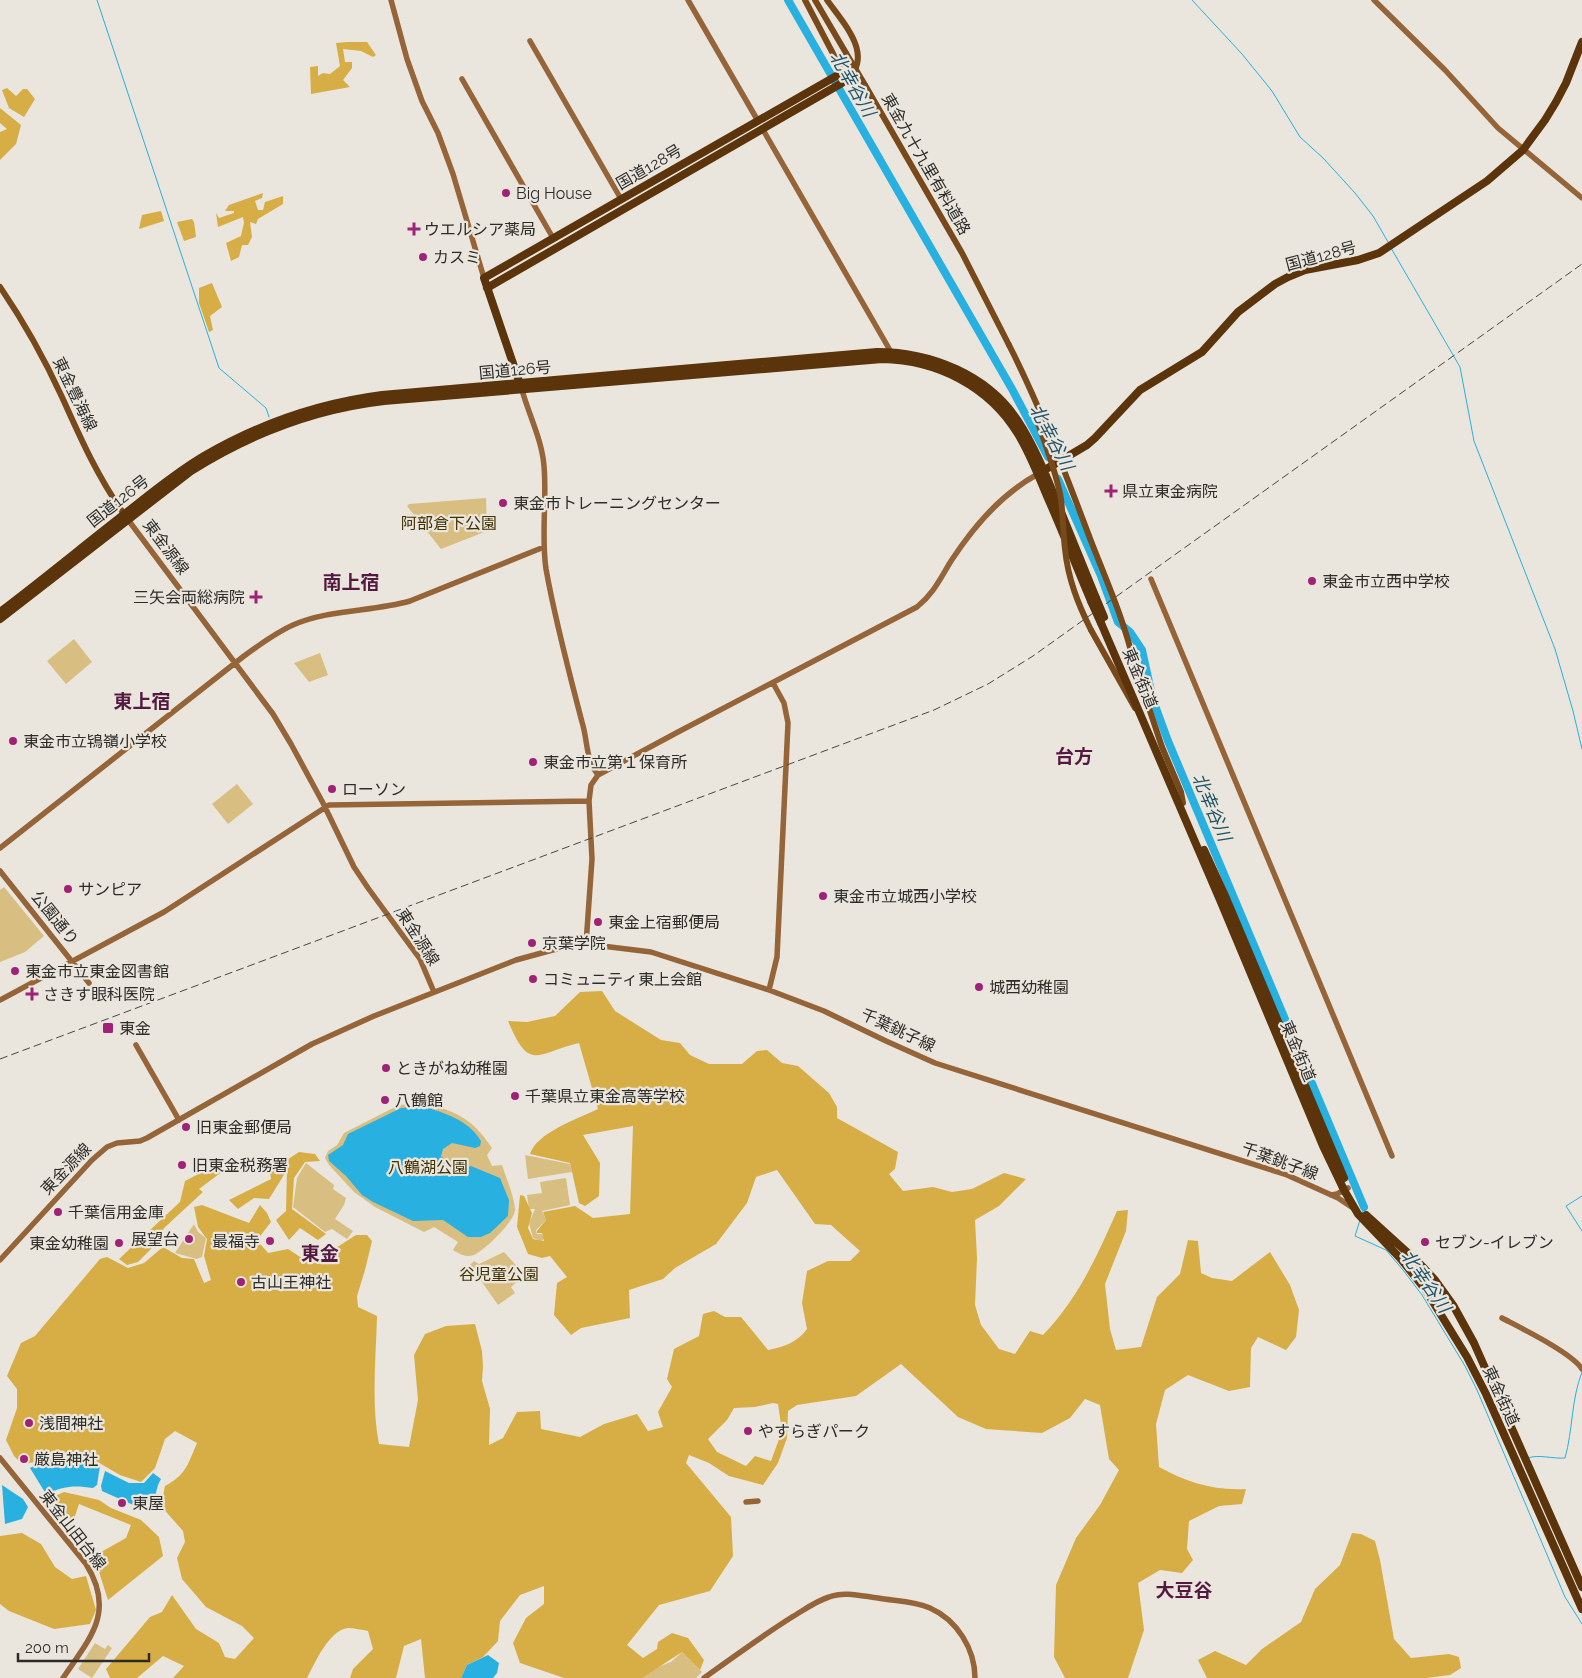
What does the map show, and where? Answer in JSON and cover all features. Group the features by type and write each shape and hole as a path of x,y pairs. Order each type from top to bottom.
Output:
{"highway":[{"name":"国道128号","path":"1041,472 1087,445 1140,390 1202,352 1238,312 1275,284 1306,270 1358,260 1379,253 1487,181 1523,150 1556,102 1566,83 1582,42"},
{"name":"国道128号","path":"828,86 838,75"},
{"name":"国道128号","path":"484,278 689,160 760,124 828,86 842,83"},
{"name":"国道128号","path":"487,288 693,168 760,124"},
{"path":"689,160 693,168"},
{"path":"621,199 625,207"},
{"path":"552,238 557,246"},
{"path":"484,278 521,387"},
{"name":"国道126号","path":"521,387 891,352 914,355 940,362 961,372 983,386 1002,402 1018,421 1041,472"},
{"name":"国道126号","path":"0,619 126,516 160,485 203,456 249,433 300,413 369,397 861,361 903,360 930,366 952,374 969,383 988,398 1007,418 1041,472"},
{"name":"東金街道","path":"1041,472 1140,714 1316,1128 1346,1189 1364,1213 1428,1272 1460,1316 1474,1343 1582,1587"},
{"name":"国道126号","path":"0,612 126,516"},
{"name":"東金街道","path":"1103,622 1228,902 1354,1210 1409,1268 1446,1321 1486,1394 1582,1609"},
{"path":"1548,1532 1556,1528"}],"main road":[{"path":"805,0 840,67 838,75"},
{"name":"東金九十九里有料道路","path":"815,0 962,253 1021,369 1118,607 1134,663 1162,747 1182,792 1183,803"},
{"path":"827,0 858,47 858,60 855,69 842,83"},
{"name":"東金豊海線","path":"0,287 34,339 81,439 108,490 126,516"},
{"name":"東金九十九里有料道路","path":"1009,345 1056,475 1068,568 1076,598 1091,630 1133,705 1140,714"}],"street":[{"path":"391,0 407,59 453,174 484,278"},
{"path":"688,0 891,352"},
{"path":"1374,0 1445,70 1498,128 1582,198"},
{"path":"530,40 621,199"},
{"path":"462,79 552,238"},
{"path":"521,387 542,451 546,570 573,692 584,728 589,761 598,775"},
{"path":"586,944 592,859 589,801 591,785 598,775 917,607 928,598 954,556 990,510 1008,494 1041,472"},
{"name":"東金源線","path":"0,1260 107,1147 117,1143 144,1140 312,1044 434,992 420,959 354,867 325,807 273,714 126,516"},
{"path":"0,848 269,638 297,623 341,612 393,606 410,601 544,547"},
{"path":"1151,579 1392,1156"},
{"path":"769,990 778,957 788,723 784,704 773,683"},
{"path":"0,1000 182,902 325,807 369,804 589,801"},
{"name":"公園通り","path":"0,871 89,983"},
{"name":"千葉銚子線","path":"434,992 516,960 555,949 586,944 651,952 769,990 824,1011 886,1042 935,1063 1287,1175 1331,1195 1346,1189"},
{"path":"136,1045 180,1120"},
{"path":"1331,1195 1354,1210"},
{"path":"1502,1318 1561,1352 1582,1369"},
{"name":"東金山田台線","path":"0,1458 86,1564 95,1578 99,1593 98,1614 92,1635 63,1678"},
{"path":"746,1502 758,1502"},
{"path":"704,1678 773,1629 814,1603 830,1596 849,1594 915,1604 930,1608 940,1614 956,1628 969,1648 973,1657 975,1678"}],"green space":[{"name":"阿部倉下公園","path":"486,498 487,531 441,549 407,506 409,504"},
{"path":"74,639 92,662 66,684 47,661"},
{"path":"320,653 328,675 309,682 294,663"},
{"path":"237,784 253,804 228,824 212,804"},
{"path":"4,887 44,936 25,952 0,962 0,890"},
{"name":"八鶴湖公園","path":"425,1102 456,1114 477,1129 492,1148 487,1155 492,1166 502,1165 512,1194 515,1210 510,1221 492,1242 471,1256 466,1256 453,1250 458,1242 434,1227 424,1232 375,1207 354,1192 325,1158 328,1151 337,1145 344,1133 399,1105"},
{"path":"525,1155 570,1164 572,1172 528,1179"},
{"path":"306,1163 334,1185 333,1189 346,1198 335,1219 353,1231 347,1239 332,1229 325,1232 293,1207 297,1178"},
{"path":"566,1178 570,1205 542,1211 546,1220 536,1230 537,1234 542,1234 544,1239 541,1241 533,1238 529,1223 535,1209 529,1209 527,1195 542,1193 540,1182"},
{"path":"194,1224 198,1232 206,1238 202,1257 197,1259 175,1253"},
{"name":"谷児童公園","path":"504,1252 525,1275 511,1287 515,1293 498,1305 470,1265 474,1261 479,1264"},
{"path":"95,1643 105,1649 108,1645 112,1648 92,1678 78,1669"},
{"path":"682,1652 702,1672 696,1678 629,1678 671,1662"}],"shaded area":[{"path":"367,42 376,55 373,57 361,51 343,49 345,62 352,62 352,68 343,80 350,87 311,94 310,67 318,66 318,76 323,73 330,74 340,66 336,43"},
{"path":"7,88 16,96 23,89 27,89 35,99 24,117 9,108 2,90"},
{"path":"0,108 21,125 16,144 0,160 0,132 7,129 0,123"},
{"path":"263,193 262,198 255,201 258,210 263,210 265,202 283,196 283,204 258,219 256,224 250,222 252,237 248,245 242,245 239,257 231,261 226,243 241,236 244,223 243,217 218,227 216,213 219,218 234,213 234,211 225,211 229,205"},
{"path":"161,211 164,221 139,229 142,215"},
{"path":"192,219 196,237 184,241 177,222"},
{"path":"212,283 222,307 210,316 213,330 209,332 199,303 199,288"},
{"path":"602,991 615,1011 661,1040 680,1043 690,1055 709,1064 742,1064 757,1051 767,1050 782,1063 798,1066 829,1093 837,1107 837,1118 898,1152 895,1169 889,1174 903,1191 933,1187 952,1192 972,1189 1004,1173 1026,1179 999,1206 975,1220 977,1258 975,1305 981,1325 999,1349 1015,1354 1030,1331 1043,1335 1067,1307 1086,1276 1117,1211 1128,1210 1126,1231 1105,1284 1110,1329 1116,1350 1141,1347 1157,1297 1180,1274 1188,1240 1198,1241 1201,1273 1212,1278 1232,1281 1270,1252 1290,1285 1299,1310 1296,1337 1286,1350 1258,1337 1251,1348 1250,1387 1229,1391 1188,1375 1165,1390 1156,1424 1159,1467 1179,1477 1212,1487 1246,1489 1242,1504 1219,1506 1189,1521 1187,1549 1193,1560 1182,1573 1160,1570 1138,1583 1144,1630 1128,1678 1065,1678 1054,1657 1056,1585 1076,1538 1100,1505 1119,1470 1109,1459 1100,1405 1085,1399 1070,1418 1042,1433 986,1429 958,1417 901,1364 856,1396 797,1405 788,1411 787,1438 778,1463 763,1485 729,1476 709,1463 689,1455 686,1463 731,1517 733,1556 710,1591 659,1605 627,1645 643,1658 657,1649 658,1642 672,1633 688,1638 704,1660 700,1670 682,1652 642,1678 564,1678 520,1663 513,1643 526,1618 544,1604 544,1586 520,1595 500,1621 498,1641 483,1657 467,1665 461,1678 425,1678 421,1639 404,1646 396,1678 350,1678 353,1669 373,1649 368,1631 348,1628 341,1630 323,1648 307,1678 173,1678 184,1666 163,1656 137,1678 110,1678 106,1669 150,1617 162,1612 172,1595 196,1629 219,1643 225,1657 235,1659 254,1638 242,1626 206,1607 182,1579 177,1558 185,1542 183,1531 161,1506 165,1486 178,1478 182,1473 197,1443 175,1431 165,1439 155,1468 141,1482 120,1475 89,1457 47,1457 36,1462 22,1464 14,1456 6,1440 17,1408 17,1389 7,1376 21,1343 35,1336 100,1259 107,1257 128,1268 144,1263 163,1247 182,1258 194,1259 204,1283 211,1280 204,1256 207,1239 198,1227 194,1207 202,1205 249,1223 260,1205 267,1213 271,1222 257,1240 268,1253 288,1249 311,1264 356,1235 367,1235 372,1241 357,1296 358,1307 377,1316 375,1413 379,1444 409,1447 418,1400 414,1355 425,1334 446,1326 475,1324 482,1351 482,1381 490,1409 489,1445 503,1438 517,1412 540,1411 541,1429 580,1437 604,1424 637,1414 648,1431 663,1427 658,1412 672,1387 667,1379 674,1349 699,1336 703,1314 714,1311 725,1317 741,1317 768,1350 790,1343 807,1329 802,1303 807,1271 828,1261 850,1261 860,1251 831,1225 815,1224 777,1170 756,1177 747,1203 716,1244 675,1268 663,1279 629,1290 630,1318 581,1328 571,1335 554,1315 557,1283 567,1277 550,1256 542,1258 528,1254 517,1227 520,1195 524,1196 532,1213 528,1228 533,1239 544,1241 542,1233 537,1233 546,1220 543,1212 575,1206 593,1218 630,1214 633,1126 583,1135 600,1163 599,1196 585,1206 579,1203 570,1163 530,1154 540,1139 549,1133 598,1109 579,1043 543,1054 529,1053 522,1048 508,1021 527,1022 555,1016 580,992","holes":["778,1404 782,1431 771,1461 755,1456 746,1466 717,1452 708,1439 727,1420 734,1408"]},
{"path":"299,1152 315,1154 320,1161 305,1162 294,1178 292,1209 326,1234 318,1240 300,1228 289,1240 276,1220 286,1211 287,1170 269,1199 254,1198 238,1209 229,1200 271,1179 270,1171"},
{"path":"233,1156 231,1165 199,1189 203,1192 164,1228 158,1242 138,1262 127,1265 119,1259 180,1202 185,1181"},
{"path":"64,1492 99,1500 111,1508 141,1520 159,1537 163,1556 108,1600 94,1556 126,1538 131,1525 79,1504 69,1534 47,1507 48,1499"},
{"path":"22,1533 41,1544 55,1567 72,1579 86,1576 96,1610 90,1624 54,1629 9,1611 0,1604 0,1536"},
{"path":"1352,1533 1361,1534 1375,1541 1394,1639 1411,1658 1449,1654 1459,1657 1461,1668 1450,1675 1426,1678 1207,1678 1198,1660 1215,1651 1246,1665 1262,1649 1301,1622 1315,1589 1340,1565"}],"water":[{"name":"八鶴湖公園","path":"421,1106 463,1122 481,1141 480,1146 475,1148 452,1143 443,1149 441,1156 461,1169 471,1166 500,1178 509,1200 508,1216 490,1233 481,1237 468,1237 443,1220 413,1221 362,1195 346,1176 329,1161 328,1155 343,1145 348,1134 401,1108"},
{"path":"47,1458 85,1460 100,1466 97,1485 93,1488 75,1486 58,1489 46,1494 30,1468"},
{"path":"105,1471 129,1483 144,1483 153,1473 161,1479 151,1506 148,1509 140,1508 102,1491 101,1486"},
{"path":"2,1485 23,1499 28,1507 22,1519 5,1524"},
{"path":"488,1655 499,1663 497,1673 493,1678 461,1678 467,1665"}],"waterway":[{"path":"97,0 219,368 266,408 269,417"},
{"name":"北幸谷川","path":"788,0 1012,389 1048,457"},
{"path":"1192,0 1242,54 1272,91 1300,137 1323,158 1355,193 1373,216 1388,242"},
{"path":"1391,248 1460,367 1474,441 1555,649 1582,749"},
{"name":"北幸谷川","path":"1058,479 1101,576 1118,622 1130,632 1142,650 1153,700 1168,741 1364,1207"},
{"path":"1582,1196 1566,1206 1582,1231"},
{"name":"北幸谷川","path":"1362,1214 1364,1207"},
{"name":"北幸谷川","path":"1360,1220 1355,1236 1386,1250 1403,1270 1422,1295 1465,1366 1565,1597 1582,1624"},
{"path":"1528,1458 1536,1456 1565,1458 1576,1393 1582,1372"}],"railway":[{"path":"0,1059 934,710 988,684 1033,656 1582,264"}],"place":[{"name":"Big House","path":"506,193"},
{"name":"ウエルシア薬局","path":"414,229"},
{"name":"カスミ","path":"423,257"},
{"name":"県立東金病院","path":"1111,491"},
{"name":"東金市トレーニングセンター","path":"503,503"},
{"name":"東金市立西中学校","path":"1312,581"},
{"name":"三矢会両総病院","path":"256,597"},
{"name":"東金市立鴇嶺小学校","path":"13,741"},
{"name":"東金市立第１保育所","path":"533,762"},
{"name":"ローソン","path":"332,789"},
{"name":"サンピア","path":"68,889"},
{"name":"東金市立城西小学校","path":"823,896"},
{"name":"東金上宿郵便局","path":"598,922"},
{"name":"京葉学院","path":"532,943"},
{"name":"東金市立東金図書館","path":"15,971"},
{"name":"コミュニティ東上会館","path":"533,979"},
{"name":"城西幼稚園","path":"979,987"},
{"name":"さきす眼科医院","path":"32,994"},
{"name":"東金","path":"108,1028"},
{"name":"ときがね幼稚園","path":"386,1068"},
{"name":"千葉県立東金高等学校","path":"515,1096"},
{"name":"八鶴館","path":"385,1100"},
{"name":"旧東金郵便局","path":"186,1127"},
{"name":"旧東金税務署","path":"182,1165"},
{"name":"千葉信用金庫","path":"58,1212"},
{"name":"展望台","path":"189,1239"},
{"name":"最福寺","path":"270,1241"},
{"name":"セブン-イレブン","path":"1425,1242"},
{"name":"東金幼稚園","path":"119,1243"},
{"name":"古山王神社","path":"241,1282"},
{"name":"浅間神社","path":"29,1423"},
{"name":"やすらぎパーク","path":"748,1431"},
{"name":"厳島神社","path":"24,1459"},
{"name":"東屋","path":"122,1503"}],"district":[{"name":"南上宿","path":"351,582"},
{"name":"東上宿","path":"142,701"},
{"name":"台方","path":"1074,756"},
{"name":"東金","path":"320,1253"},
{"name":"大豆谷","path":"1184,1590"}]}
